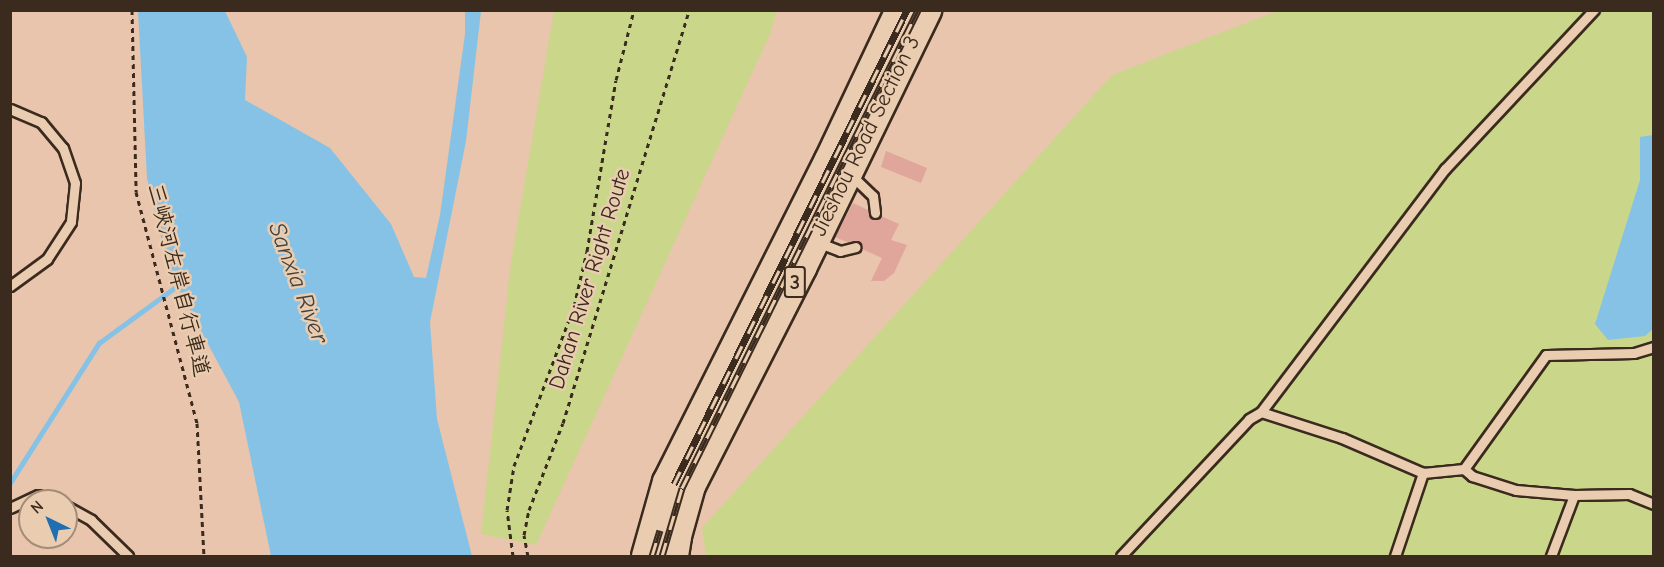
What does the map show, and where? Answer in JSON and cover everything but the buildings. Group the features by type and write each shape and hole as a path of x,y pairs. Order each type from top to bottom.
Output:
{"main road":[{"name":"Jieshou Road Section 3","path":"646,556 667,482 823,171 900,10"},
{"name":"Jieshou Road Section 3","path":"674,556 677,536 691,486 815,242 927,10"}],"lane":[{"path":"1121,556 1250,419 1261,412 1445,169 1594,10"},
{"path":"10,109 41,122 63,148 75,183 71,222 47,259 10,286"},
{"path":"848,172 873,196 875,213"},
{"path":"815,242 840,251 856,247"},
{"path":"1464,469 1546,355 1593,352 1634,353 1653,347"},
{"path":"1261,412 1342,438 1423,473 1464,469 1472,476 1516,490 1574,495 1629,494 1653,504"},
{"path":"1395,556 1423,473"},
{"path":"1551,556 1574,495"},
{"path":"78,513 91,520 128,556"}],"path":[{"name":"三峽河左岸自行車道","path":"132,10 136,192 197,423 204,556"},
{"path":"513,556 507,510 514,466 574,306 587,251 616,80 634,10"},
{"name":"Dahan River Right Route","path":"528,556 524,535 529,510 563,423 689,10"}],"green space":[{"path":"554,11 777,11 770,34 536,545 481,534 511,262"},
{"path":"1277,11 1653,11 1653,556 706,556 702,528 1112,75"}],"water":[{"name":"Sanxia River","path":"138,11 225,11 247,57 245,100 330,148 391,224 414,277 426,278 440,215 465,34 465,11 481,11 466,141 430,322 437,419 472,556 271,556 239,402 169,271 147,178"},
{"path":"1653,135 1653,329 1645,336 1608,340 1595,324 1640,180 1640,137"}],"waterway":[{"path":"10,483 99,343 181,283"}],"railway":[{"path":"674,484 907,10"},
{"path":"662,556 682,488 918,10"},
{"path":"652,556 660,530"}]}
